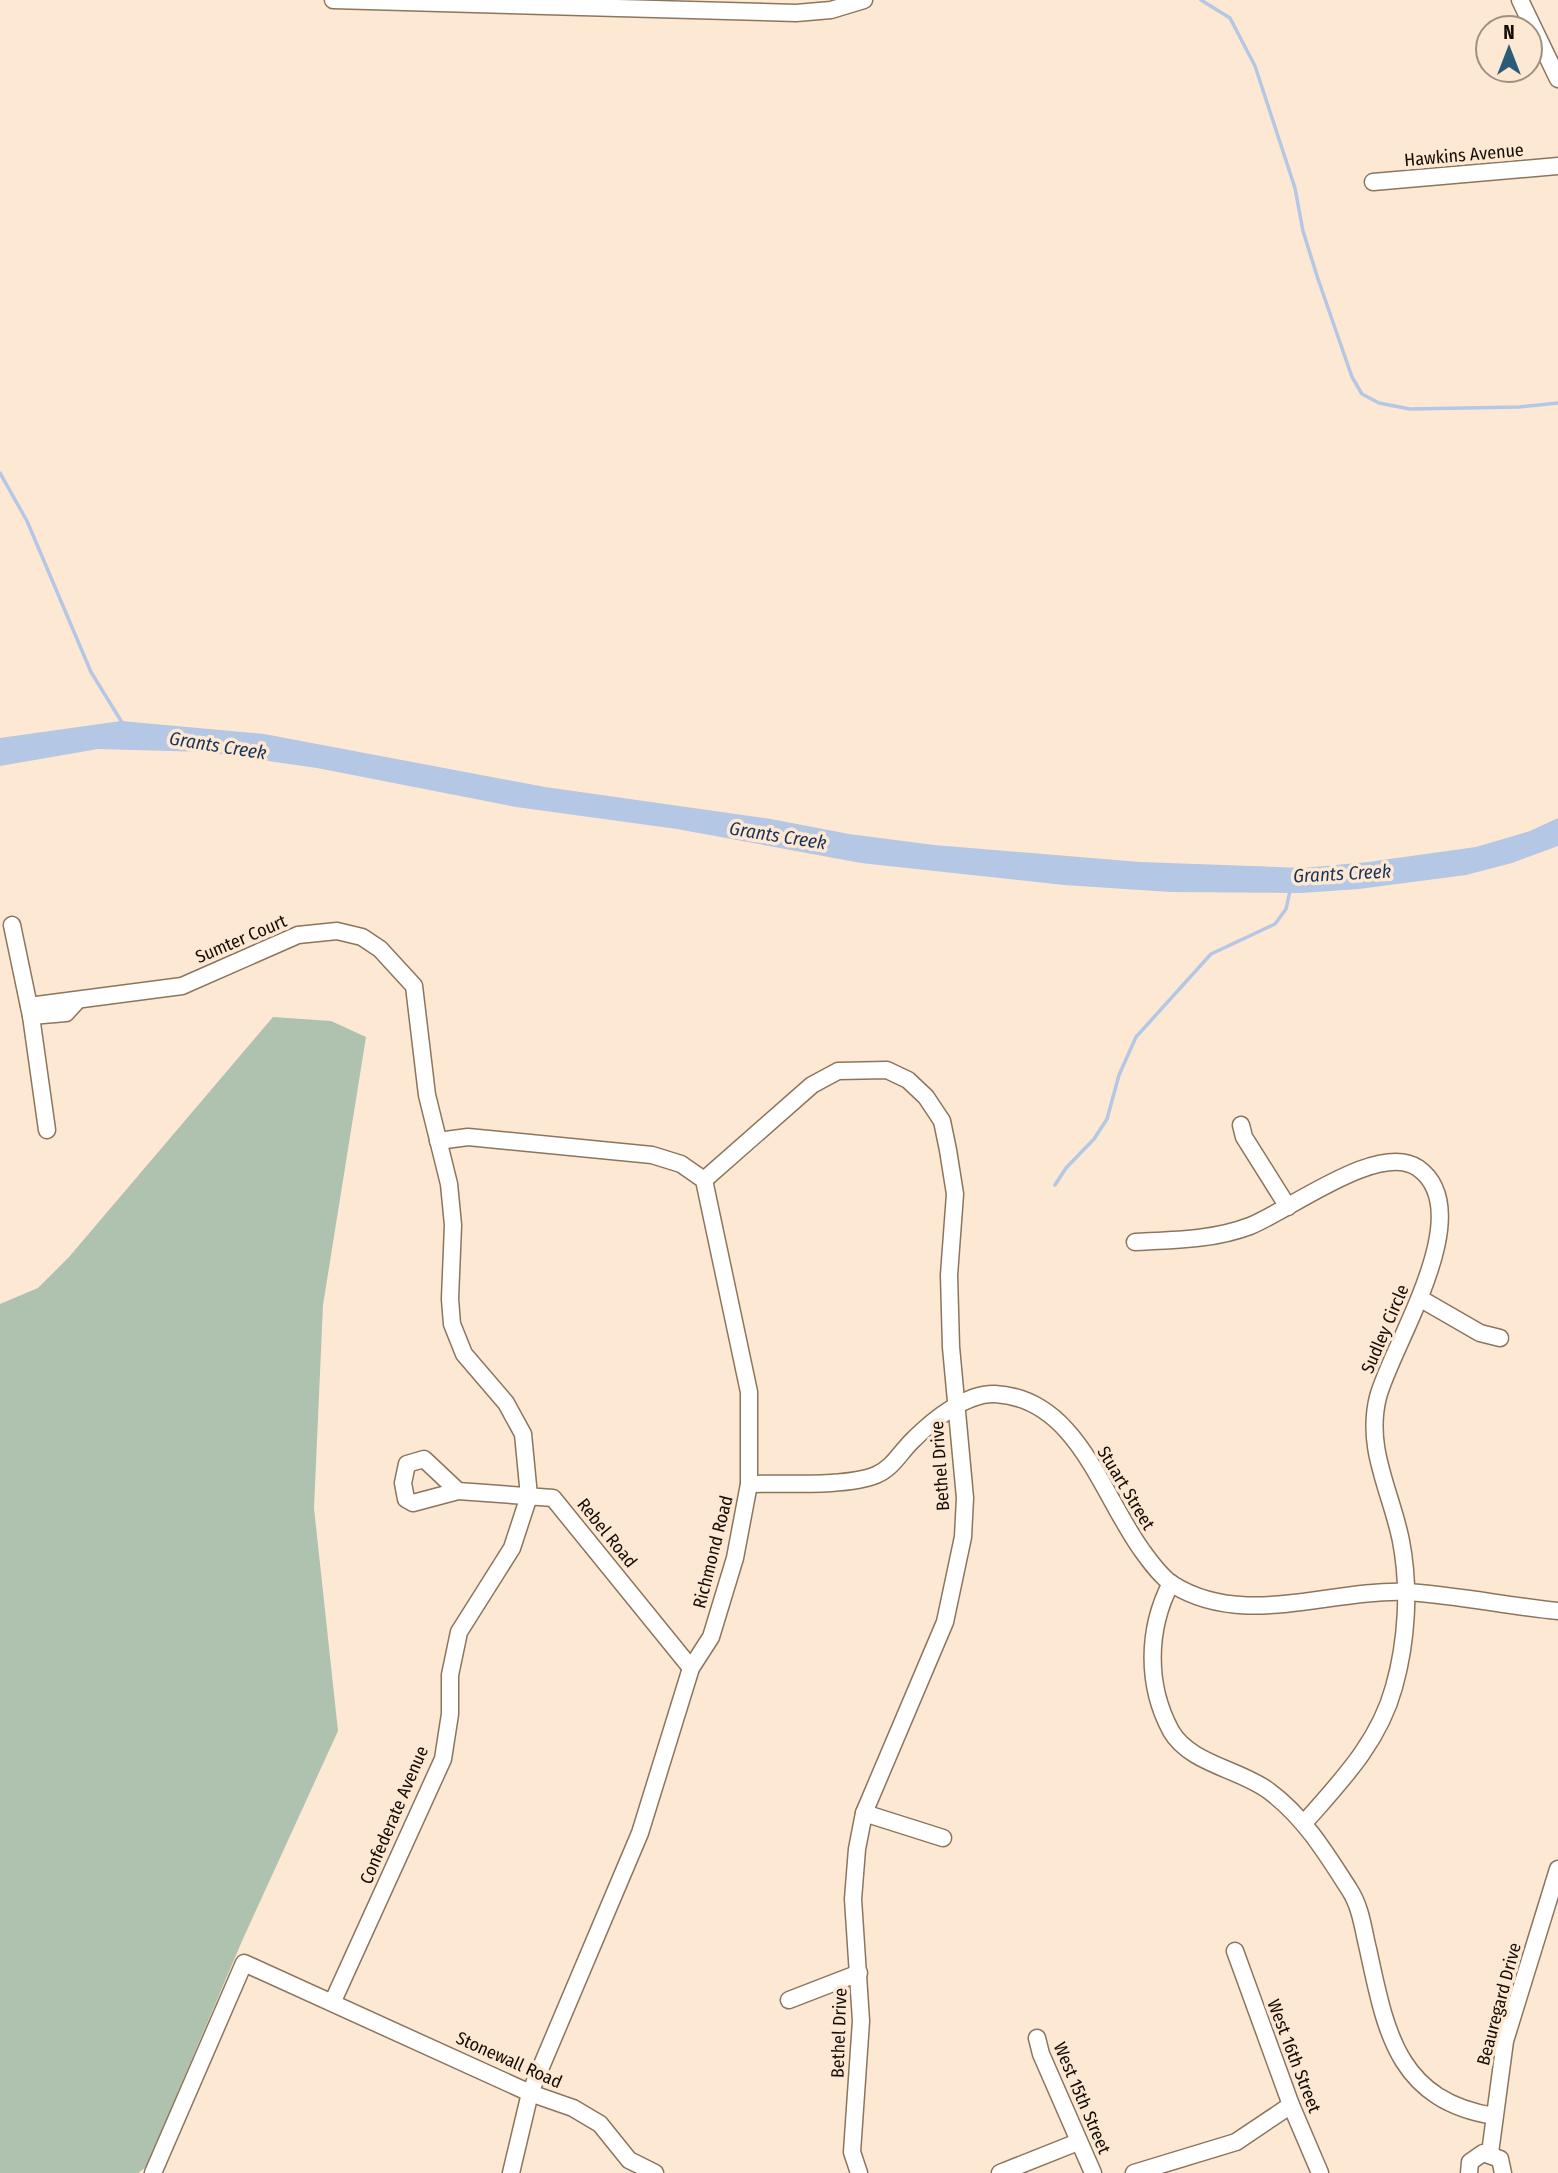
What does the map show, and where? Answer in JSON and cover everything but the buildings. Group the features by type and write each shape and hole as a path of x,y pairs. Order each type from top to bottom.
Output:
{"street":[{"path":"333,0 796,13 831,10 864,0"},
{"path":"1520,0 1558,79"},
{"name":"Hawkins Avenue","path":"1373,182 1558,166"},
{"path":"12,925 30,1011 47,1130"},
{"name":"Sumter Court","path":"30,1011 63,1000 76,1002 182,986 306,933 337,931 362,937 380,948 414,986 426,1095 438,1141"},
{"name":"Bethel Drive","path":"704,1180 811,1085 838,1072 887,1070 917,1088 942,1121 955,1194 949,1275 955,1408 965,1498 956,1576 945,1622 864,1813 853,1899 861,2021 852,2152 859,2173"},
{"path":"1241,1125 1244,1137 1288,1208"},
{"path":"438,1141 468,1137 652,1155 681,1164 704,1180"},
{"name":"Confederate Avenue","path":"332,2001 443,1759 450,1714 450,1675 459,1632 512,1548 530,1496 523,1434 506,1403 464,1354 452,1324 450,1299 453,1225 449,1184 438,1141"},
{"name":"Sudley Circle","path":"1135,1242 1209,1237 1250,1226 1357,1170 1401,1160 1418,1168 1434,1185 1441,1207 1421,1299 1386,1373 1372,1436 1401,1540 1406,1592 1403,1647 1394,1688 1380,1727 1360,1759 1305,1822"},
{"name":"Richmond Road","path":"511,2173 530,2093 640,1833 691,1668 711,1637 735,1558 749,1484 749,1392 704,1180"},
{"path":"1421,1299 1480,1333 1500,1338"},
{"name":"Stuart Street","path":"749,1484 854,1480 875,1475 895,1463 912,1441 955,1408 973,1398 994,1394 1026,1401 1051,1414 1072,1435 1125,1526 1150,1561 1171,1584 1206,1599 1235,1606 1281,1604 1365,1592 1406,1592 1497,1601 1558,1611"},
{"name":"Rebel Road","path":"458,1491 553,1498 691,1668"},
{"path":"1171,1584 1160,1604 1153,1629 1152,1657 1158,1698 1172,1733 1198,1756 1268,1790 1305,1822 1351,1892 1360,1912 1382,2017 1398,2055 1444,2101 1464,2111 1494,2116"},
{"path":"864,1813 943,1838"},
{"name":"Beauregard Drive","path":"1490,2153 1506,2042 1558,1869"},
{"name":"West 16th Street","path":"1235,1951 1291,2105 1320,2173"},
{"path":"153,2173 244,1962 332,2001"},
{"path":"789,2000 859,1973"},
{"name":"Stonewall Road","path":"332,2001 530,2093 573,2108 600,2124 629,2160 655,2173"},
{"name":"West 15th Street","path":"1037,2038 1093,2173"},
{"path":"1134,2173 1236,2142 1291,2105"},
{"path":"1000,2173 1078,2142"},
{"path":"1469,2173 1474,2157 1490,2153 1500,2159 1503,2173"}],"green space":[{"path":"273,1017 331,1021 366,1037 323,1305 314,1508 338,1731 242,1941 146,2167 138,2173 0,2173 0,1304 38,1288 69,1257"}],"water":[{"name":"Grants Creek","path":"121,721 264,734 545,787 934,845 1140,862 1303,868 1476,847 1530,831 1558,818 1558,846 1512,863 1466,875 1359,889 1301,893 1171,892 1064,885 861,863 677,829 516,807 317,768 206,752 98,749 0,766 0,738"}],"waterway":[{"path":"1201,0 1230,18 1255,66 1295,188 1303,231 1318,279 1352,377 1362,394 1379,403 1410,409 1519,407 1558,403"},
{"path":"0,473 27,521 91,672 123,724"},
{"name":"Grants Creek","path":"1055,1185 1066,1168 1094,1139 1107,1119 1119,1075 1136,1037 1211,954 1275,924 1286,909 1290,891"}]}
